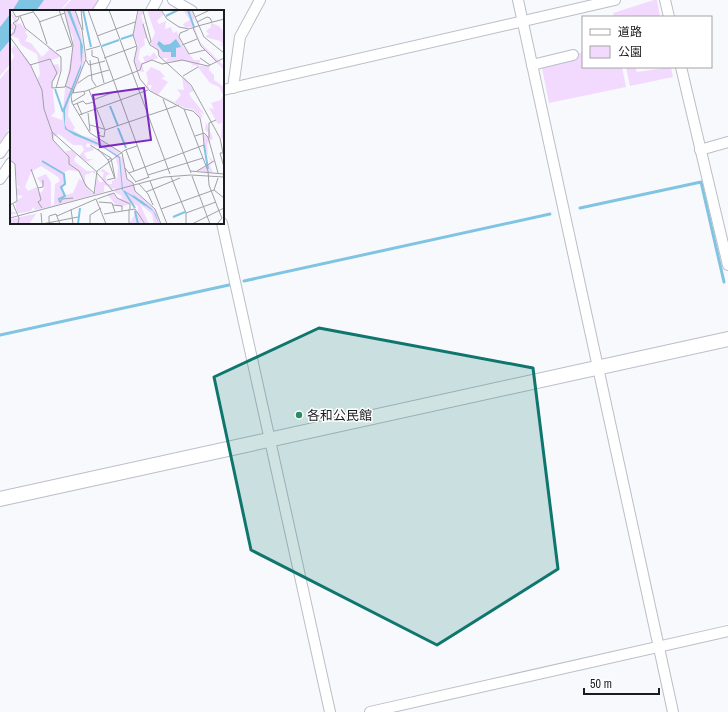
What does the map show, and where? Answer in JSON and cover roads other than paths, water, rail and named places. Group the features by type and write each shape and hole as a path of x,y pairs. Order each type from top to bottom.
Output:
{"street":[{"path":"99,10 105,0"},
{"path":"152,10 157,0"},
{"path":"173,0 184,2 191,10"},
{"path":"260,0 240,37 228,89 615,0"},
{"path":"518,0 673,712"},
{"path":"665,0 669,16"},
{"path":"532,65 573,55"},
{"path":"681,68 700,150 720,224 728,266"},
{"path":"0,153 10,138"},
{"path":"700,150 728,142"},
{"path":"0,158 10,148"},
{"path":"0,179 10,164"},
{"path":"222,224 330,712"},
{"path":"0,499 728,339"},
{"path":"370,712 659,646 728,632"}],"water":[{"path":"19,0 44,0 37,10 13,10"},
{"path":"10,14 10,40 0,52 0,27"}],"waterway":[{"path":"580,208 701,182 724,282"},
{"path":"244,281 550,214"},
{"path":"0,335 229,285"}],"place":[{"name":"各和公民館","path":"299,415"}]}
